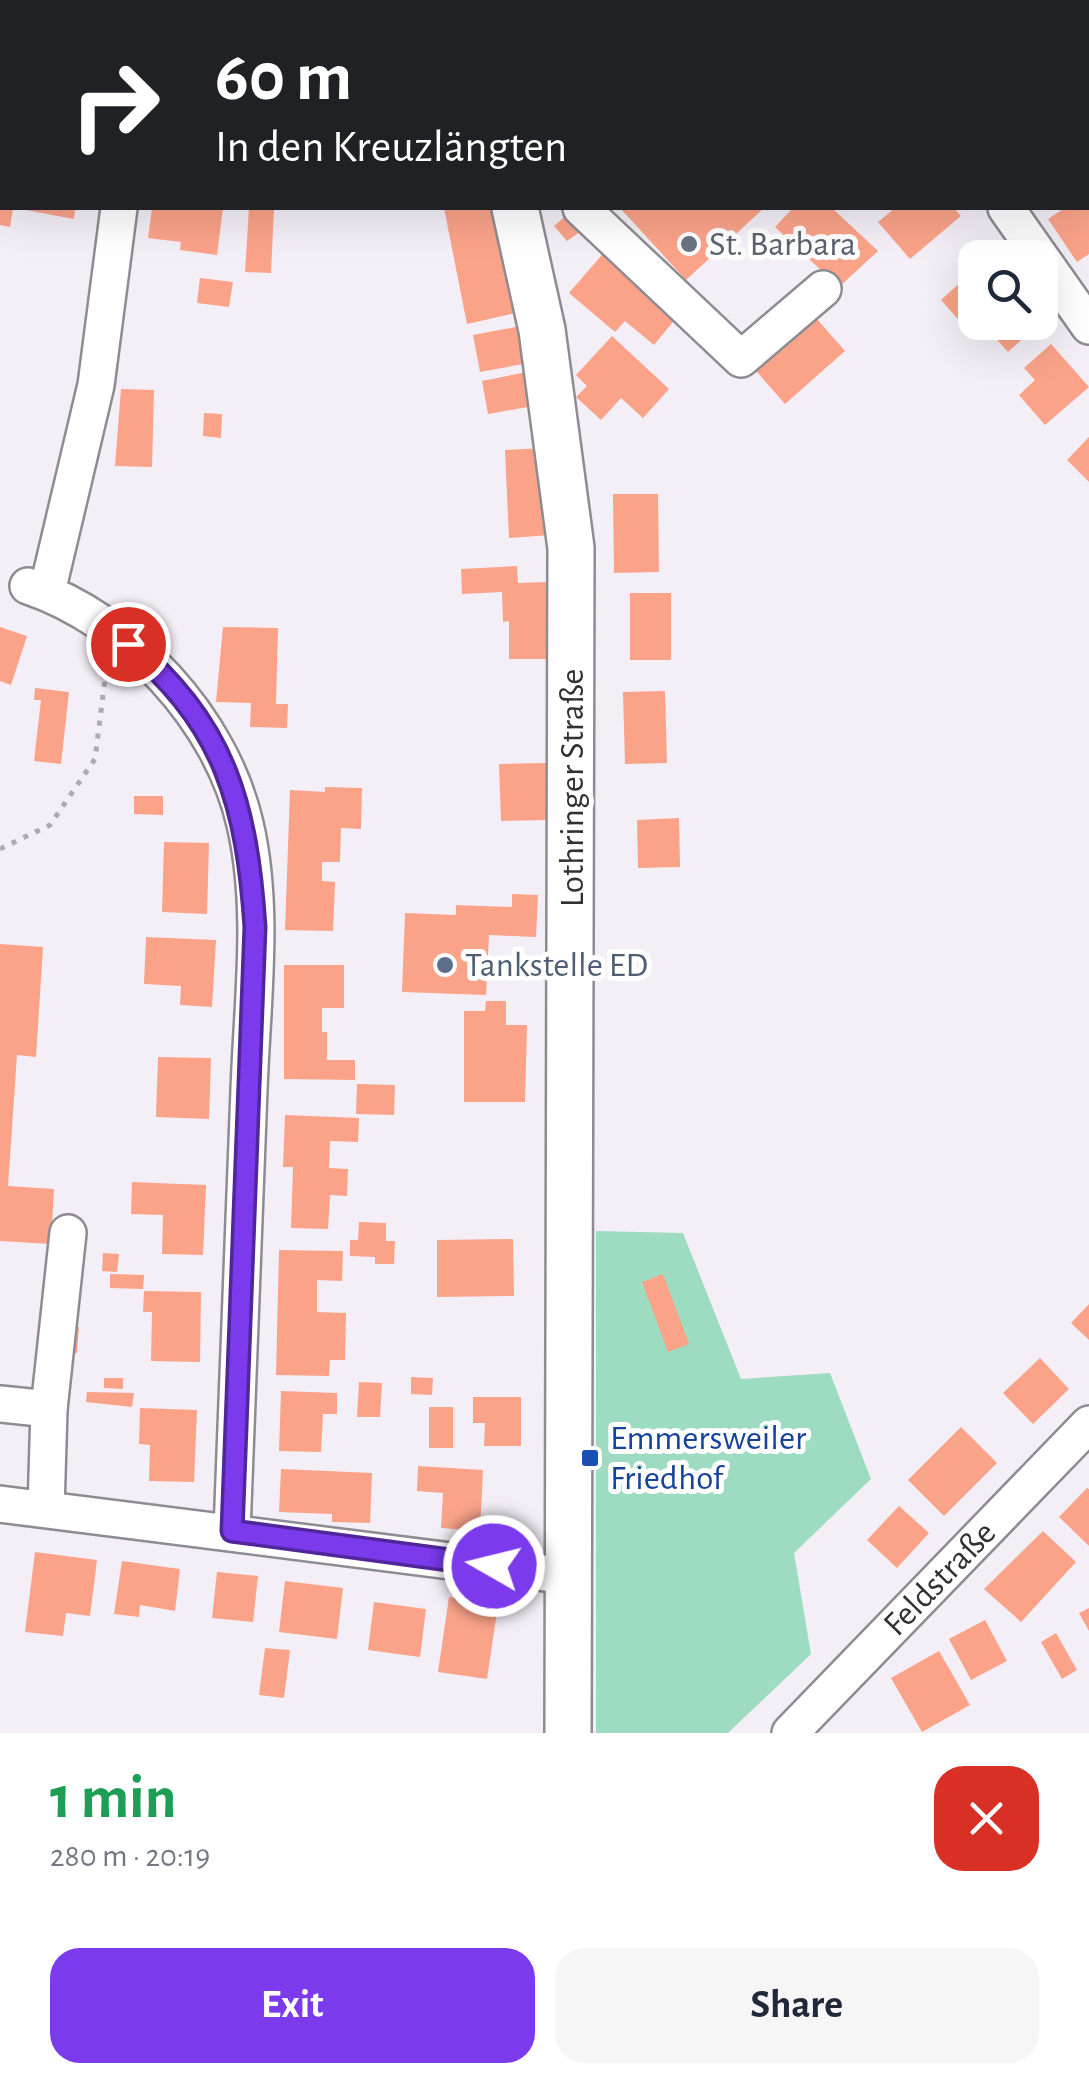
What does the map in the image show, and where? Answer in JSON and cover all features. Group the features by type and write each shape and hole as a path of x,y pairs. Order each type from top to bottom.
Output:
{"main road":[{"name":"Lothringer Straße","path":"514,210 542,330 572,548 568,1733"}],"street":[{"path":"119,210 96,385 38,589 111,632 181,696 206,731 245,822 255,927 232,1531"},
{"path":"583,210 741,359 823,289"},
{"path":"1008,210 1078,288 1089,326"},
{"path":"46,1509 49,1409 68,1233"},
{"path":"0,1404 49,1409"},
{"name":"Feldstraße","path":"790,1733 1089,1424"},
{"path":"2,1502 569,1576"}],"path":[{"path":"0,849 50,826 95,759 111,632"}],"green space":[{"path":"596,1231 683,1233 741,1379 830,1373 871,1479 794,1553 811,1654 728,1733 596,1733"}],"building":[{"path":"0,210 13,210 10,227 0,225"},
{"path":"26,210 75,210 74,219"},
{"path":"152,210 223,210 217,255 180,250 181,242 148,238"},
{"path":"249,210 274,210 271,273 245,272"},
{"path":"444,210 496,210 520,312 467,324"},
{"name":"St. Barbara","path":"622,210 762,210 686,280"},
{"path":"791,210 834,210 878,251 839,287 775,227"},
{"path":"893,210 956,210 961,216 910,259 878,222"},
{"path":"1062,210 1089,210 1089,254 1077,262 1048,219"},
{"path":"569,213 584,229 567,241 554,226"},
{"path":"607,249 681,312 654,345 625,321 615,332 569,293"},
{"path":"200,278 233,282 229,307 197,303"},
{"path":"958,284 958,319 941,300"},
{"path":"810,311 845,351 785,404 750,364"},
{"path":"521,326 528,363 480,372 473,335"},
{"path":"612,336 669,389 643,418 621,398 601,420 576,397 587,386 576,375"},
{"path":"997,340 1021,340 1008,352"},
{"path":"1051,344 1089,387 1045,425 1019,395 1035,380 1024,368"},
{"path":"527,372 533,406 488,414 482,381"},
{"path":"121,389 154,390 152,467 115,466"},
{"path":"204,413 222,414 221,438 203,436"},
{"path":"1089,437 1089,482 1067,460"},
{"path":"547,448 551,535 509,538 505,450"},
{"path":"613,494 658,494 659,572 614,573"},
{"path":"517,566 518,583 548,582 550,659 509,659 509,621 503,622 502,592 462,594 461,569"},
{"path":"630,593 671,593 671,660 630,660"},
{"path":"0,627 27,636 11,685 0,681"},
{"path":"223,627 278,628 276,704 288,704 287,728 250,727 251,703 216,702"},
{"path":"35,688 69,692 61,764 34,761 41,700 34,700"},
{"path":"665,691 667,763 625,764 623,692"},
{"path":"546,763 547,820 501,821 499,764"},
{"path":"325,787 362,788 361,829 341,828 340,862 322,862 322,881 335,882 333,931 285,930 290,790 325,792"},
{"path":"134,796 163,796 163,815 134,814"},
{"path":"679,818 680,867 638,868 637,820"},
{"path":"164,842 209,843 207,914 162,912"},
{"name":"Tankstelle ED","path":"512,894 538,895 536,937 489,935 486,995 402,992 405,913 456,915 456,905 512,907"},
{"path":"146,937 216,940 212,1007 180,1005 181,986 144,984"},
{"path":"0,944 43,947 36,1057 17,1055 8,1186 54,1189 51,1244 0,1241"},
{"path":"284,965 344,965 344,1008 322,1008 322,1032 327,1032 327,1060 355,1060 355,1080 284,1079"},
{"path":"486,1001 506,1001 506,1025 527,1025 525,1102 464,1102 464,1011 485,1011"},
{"path":"158,1057 211,1058 209,1119 156,1117"},
{"path":"357,1084 395,1085 394,1115 356,1114"},
{"path":"285,1115 359,1118 358,1142 330,1141 329,1168 348,1169 347,1196 330,1195 328,1229 291,1228 293,1167 283,1167"},
{"path":"132,1182 206,1185 203,1255 162,1254 163,1215 131,1214"},
{"path":"359,1222 386,1223 386,1241 395,1241 394,1264 375,1264 375,1257 350,1256 350,1240 358,1240"},
{"path":"513,1239 514,1296 437,1297 437,1240"},
{"path":"279,1250 343,1251 342,1281 317,1280 317,1312 346,1313 345,1360 330,1360 329,1376 276,1375"},
{"path":"103,1253 119,1254 117,1272 102,1271"},
{"path":"110,1274 144,1275 143,1289 110,1288"},
{"path":"663,1274 689,1344 668,1352 642,1282"},
{"path":"144,1291 201,1292 200,1362 151,1361 152,1312 143,1312"},
{"path":"1089,1304 1089,1340 1071,1323"},
{"path":"67,1326 79,1327 77,1353 65,1352"},
{"path":"1040,1358 1069,1389 1033,1424 1003,1393"},
{"path":"411,1377 433,1378 432,1395 411,1394"},
{"path":"104,1378 123,1378 123,1389 104,1388"},
{"path":"359,1382 382,1383 380,1417 357,1417"},
{"path":"281,1391 337,1393 337,1414 323,1414 321,1452 279,1451"},
{"path":"87,1392 134,1393 132,1407 86,1402"},
{"path":"473,1397 521,1397 521,1446 484,1446 485,1423 473,1423"},
{"path":"429,1407 453,1407 453,1448 429,1448"},
{"path":"140,1408 197,1410 194,1482 149,1481 150,1445 139,1444"},
{"path":"961,1427 997,1463 944,1516 908,1480"},
{"path":"418,1466 483,1470 480,1531 441,1528 443,1493 417,1491"},
{"path":"281,1469 372,1473 370,1523 332,1522 332,1514 279,1512"},
{"path":"1089,1489 1089,1546 1059,1517"},
{"path":"899,1506 929,1533 897,1568 867,1540"},
{"path":"1043,1531 1076,1562 1021,1622 984,1589"},
{"path":"35,1552 97,1560 90,1616 66,1613 63,1636 25,1632"},
{"path":"122,1561 180,1569 175,1611 140,1605 139,1617 114,1614"},
{"path":"217,1572 258,1576 253,1622 212,1618"},
{"path":"285,1581 343,1588 337,1639 279,1632"},
{"path":"449,1597 498,1605 487,1679 438,1672"},
{"path":"374,1602 426,1609 420,1657 368,1650"},
{"path":"1089,1608 1089,1631 1079,1613"},
{"path":"985,1620 1007,1661 971,1680 949,1639"},
{"path":"1056,1633 1077,1670 1062,1679 1041,1642"},
{"path":"265,1648 290,1650 284,1698 259,1695"},
{"path":"939,1651 970,1705 922,1732 891,1678"}],"place":[{"name":"St. Barbara","path":"689,244"},
{"name":"Tankstelle ED","path":"445,965"},
{"name":"Emmersweiler Friedhof","path":"590,1458"}],"route":[{"path":"128,644 181,696 206,731 245,822 251,867 255,927 232,1531 494,1566"}]}
